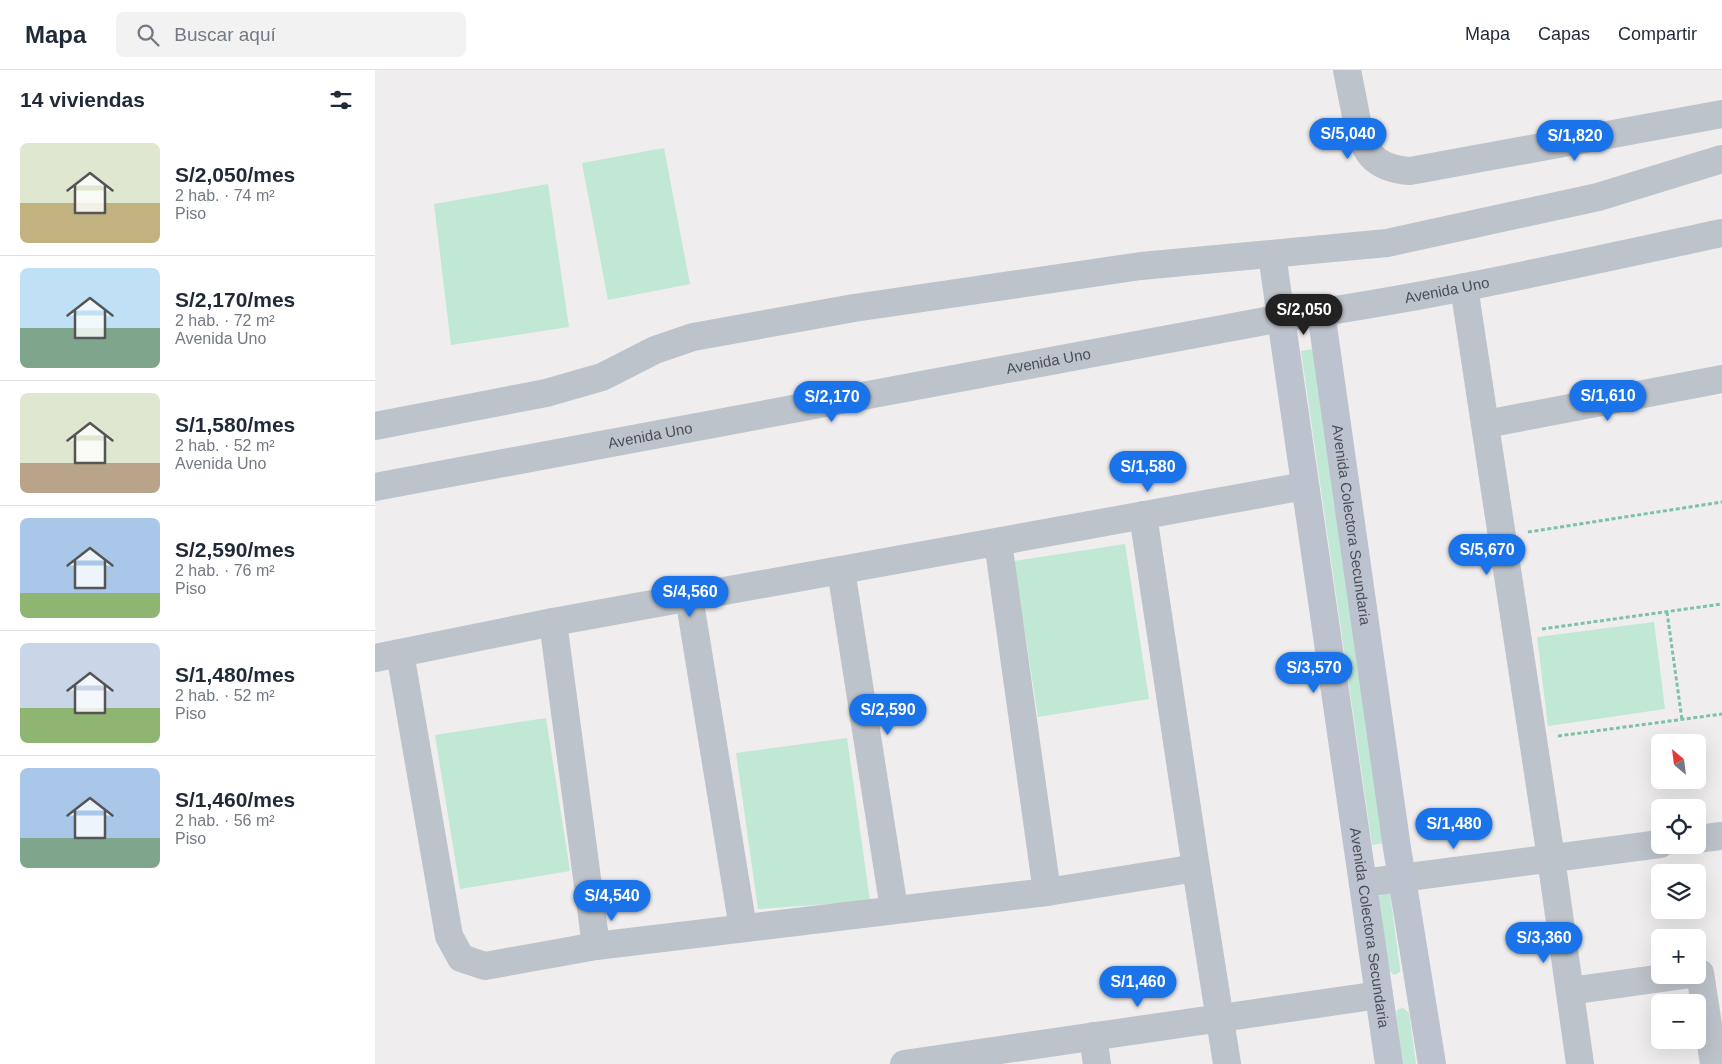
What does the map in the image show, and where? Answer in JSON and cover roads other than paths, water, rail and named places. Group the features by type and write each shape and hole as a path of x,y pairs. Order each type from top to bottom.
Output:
{"street":[{"path":"1347,70 1361,140 1371,155 1387,167 1398,170 1410,171 1722,114"},
{"path":"375,426 546,393 602,377 655,350 693,337 854,308 1141,266 1396,241 1598,197 1722,159"},
{"name":"Avenida Uno","path":"375,487 1281,318 1465,287 1722,233"},
{"path":"1271,254 1281,318"},
{"path":"1465,287 1580,1064"},
{"name":"Avenida Colectora Secundaria","path":"1321,312 1396,838 1432,1064"},
{"name":"Avenida Colectora Secundaria","path":"1281,318 1389,1064"},
{"path":"1486,424 1722,378"},
{"path":"1196,868 1047,892 596,946 485,966 461,958 449,936 387,655 553,622 1305,486"},
{"path":"1143,515 1227,1064"},
{"path":"998,542 1047,892"},
{"path":"841,570 894,909"},
{"path":"689,597 743,928"},
{"path":"553,622 596,946"},
{"path":"1706,838 1722,836"},
{"path":"1363,883 1651,845"},
{"path":"1570,991 1651,980"},
{"path":"1703,984 1714,1064"},
{"path":"904,1064 968,1060 1093,1036 1379,995"},
{"path":"1093,1036 1097,1064"}]}
